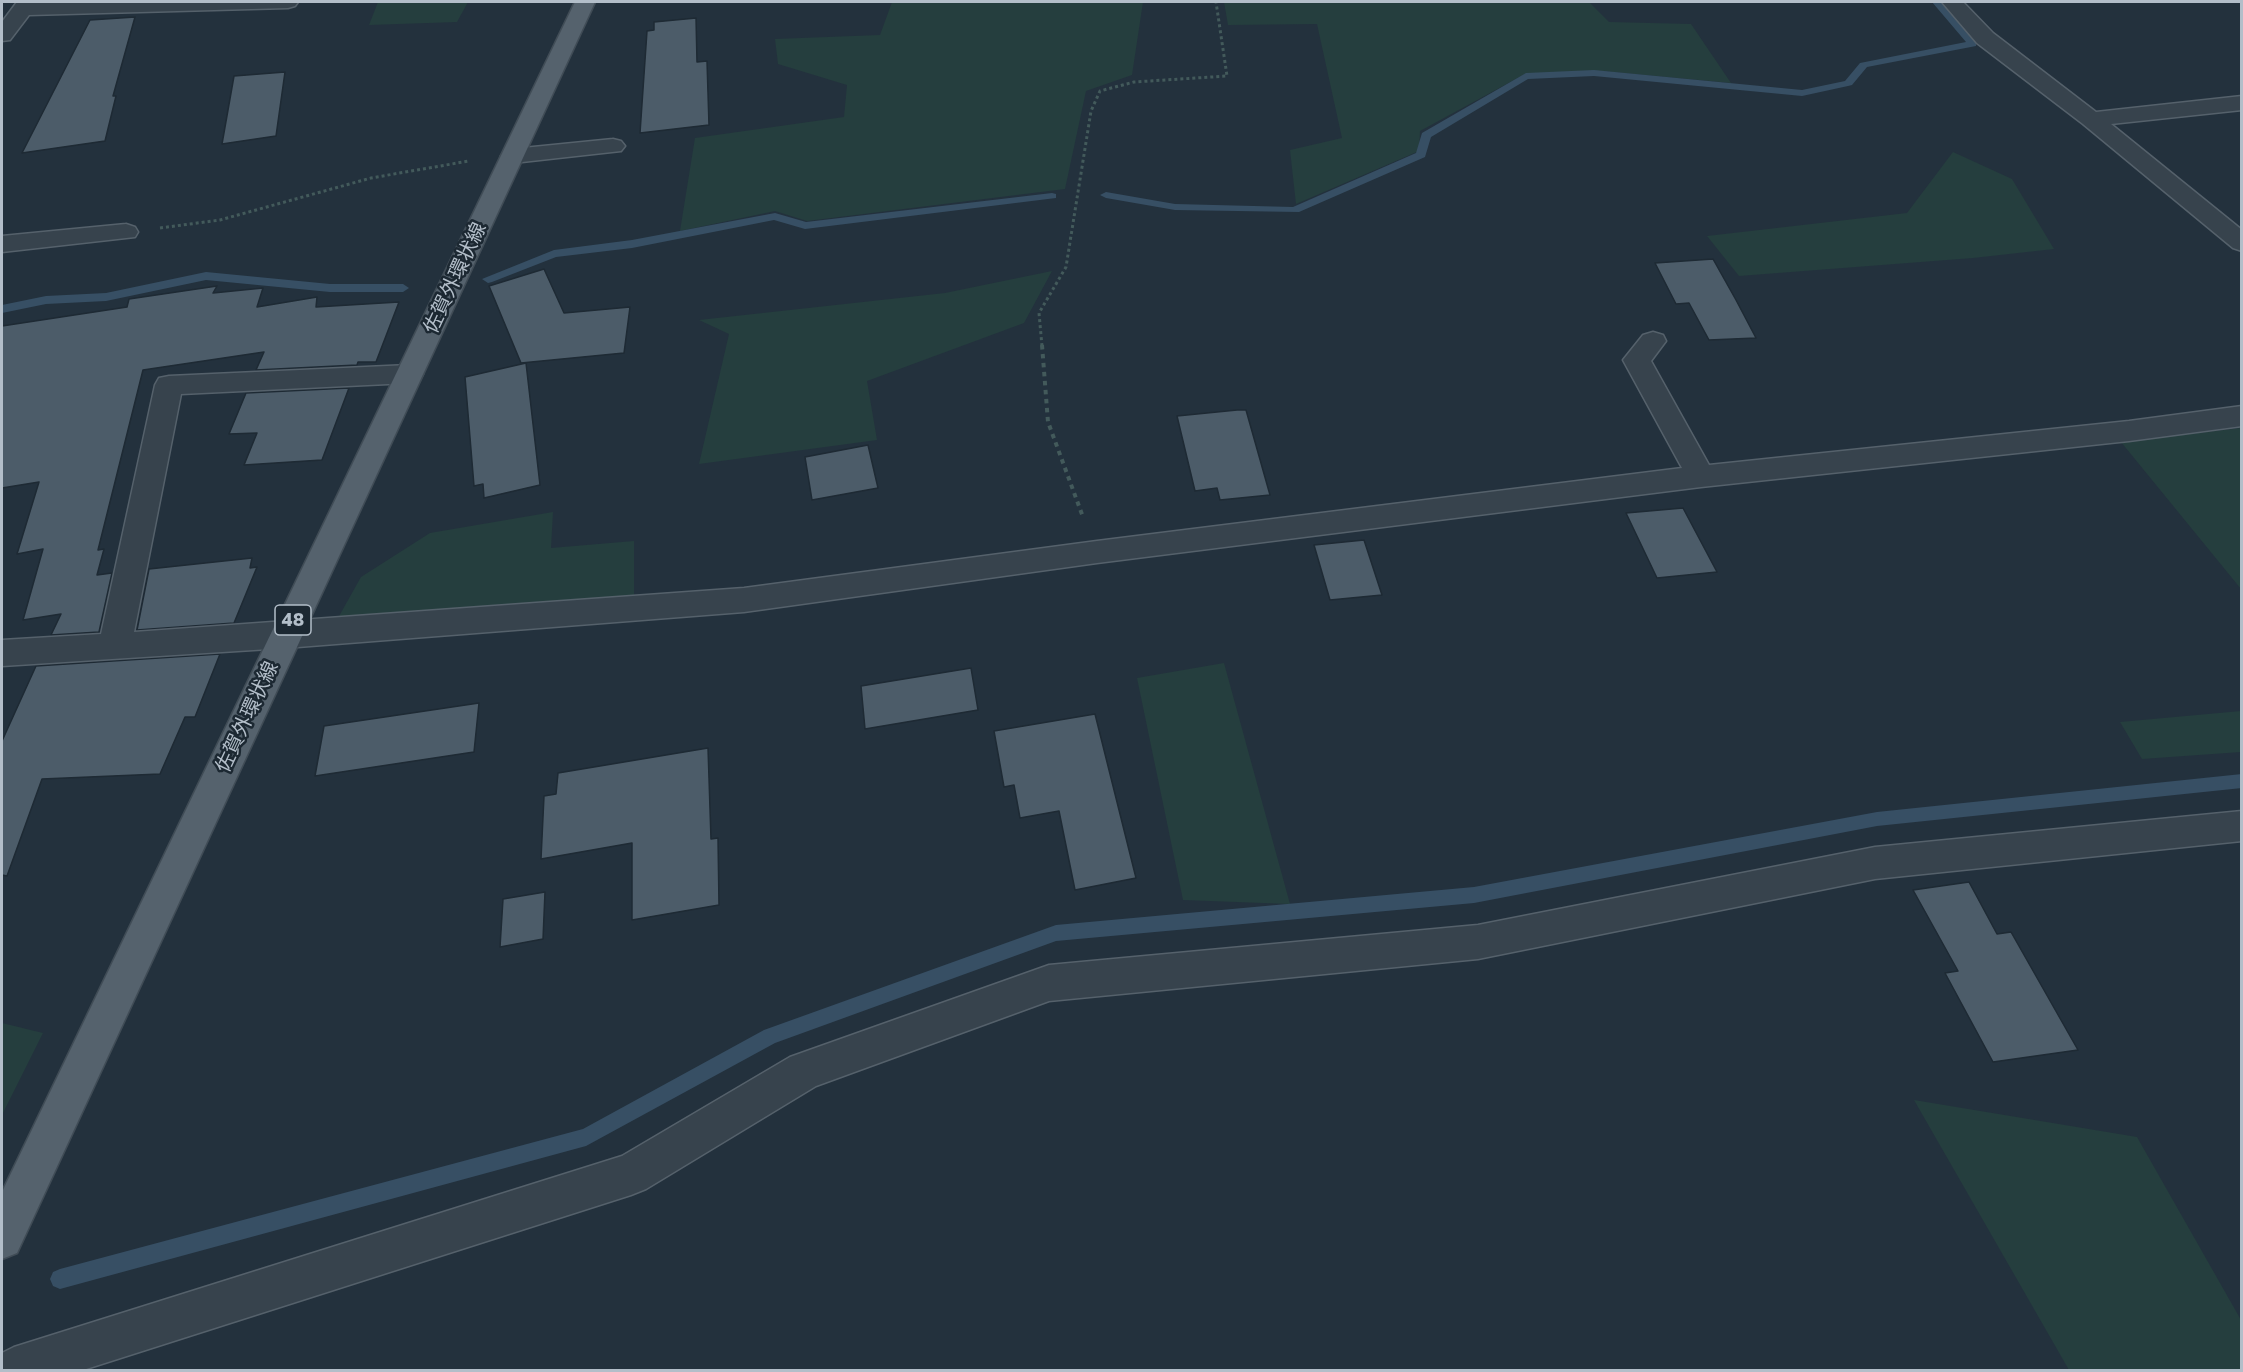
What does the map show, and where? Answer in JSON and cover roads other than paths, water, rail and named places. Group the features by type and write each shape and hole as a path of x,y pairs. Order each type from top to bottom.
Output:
{"main road":[{"name":"佐賀外環状線","path":"2,1238 585,2"}],"street":[{"path":"2,35 25,5 288,2"},
{"path":"1952,2 1985,38 2091,119 2241,243"},
{"path":"2091,119 2241,103"},
{"path":"513,156 613,146"},
{"path":"2,244 126,232"},
{"path":"1653,340 1637,360 1701,476"},
{"path":"115,645 169,385 409,374"},
{"path":"2,653 285,635 744,600 1097,552 1701,476 2117,432 2241,416"},
{"path":"14,1371 631,1174 804,1071 1048,983 1478,942 1875,863 2241,826"}],"waterway":[{"path":"1106,195 1175,207 1295,210 1421,155 1426,135 1526,76 1594,73 1802,93 1848,83 1864,65 1973,44 1936,2"},
{"path":"488,279 554,254 632,244 775,216 805,226 1052,196"},
{"path":"2,309 46,300 106,297 206,276 330,288 403,288"},
{"path":"60,1279 586,1137 770,1036 1056,933 1474,895 1877,819 2242,781"}]}
